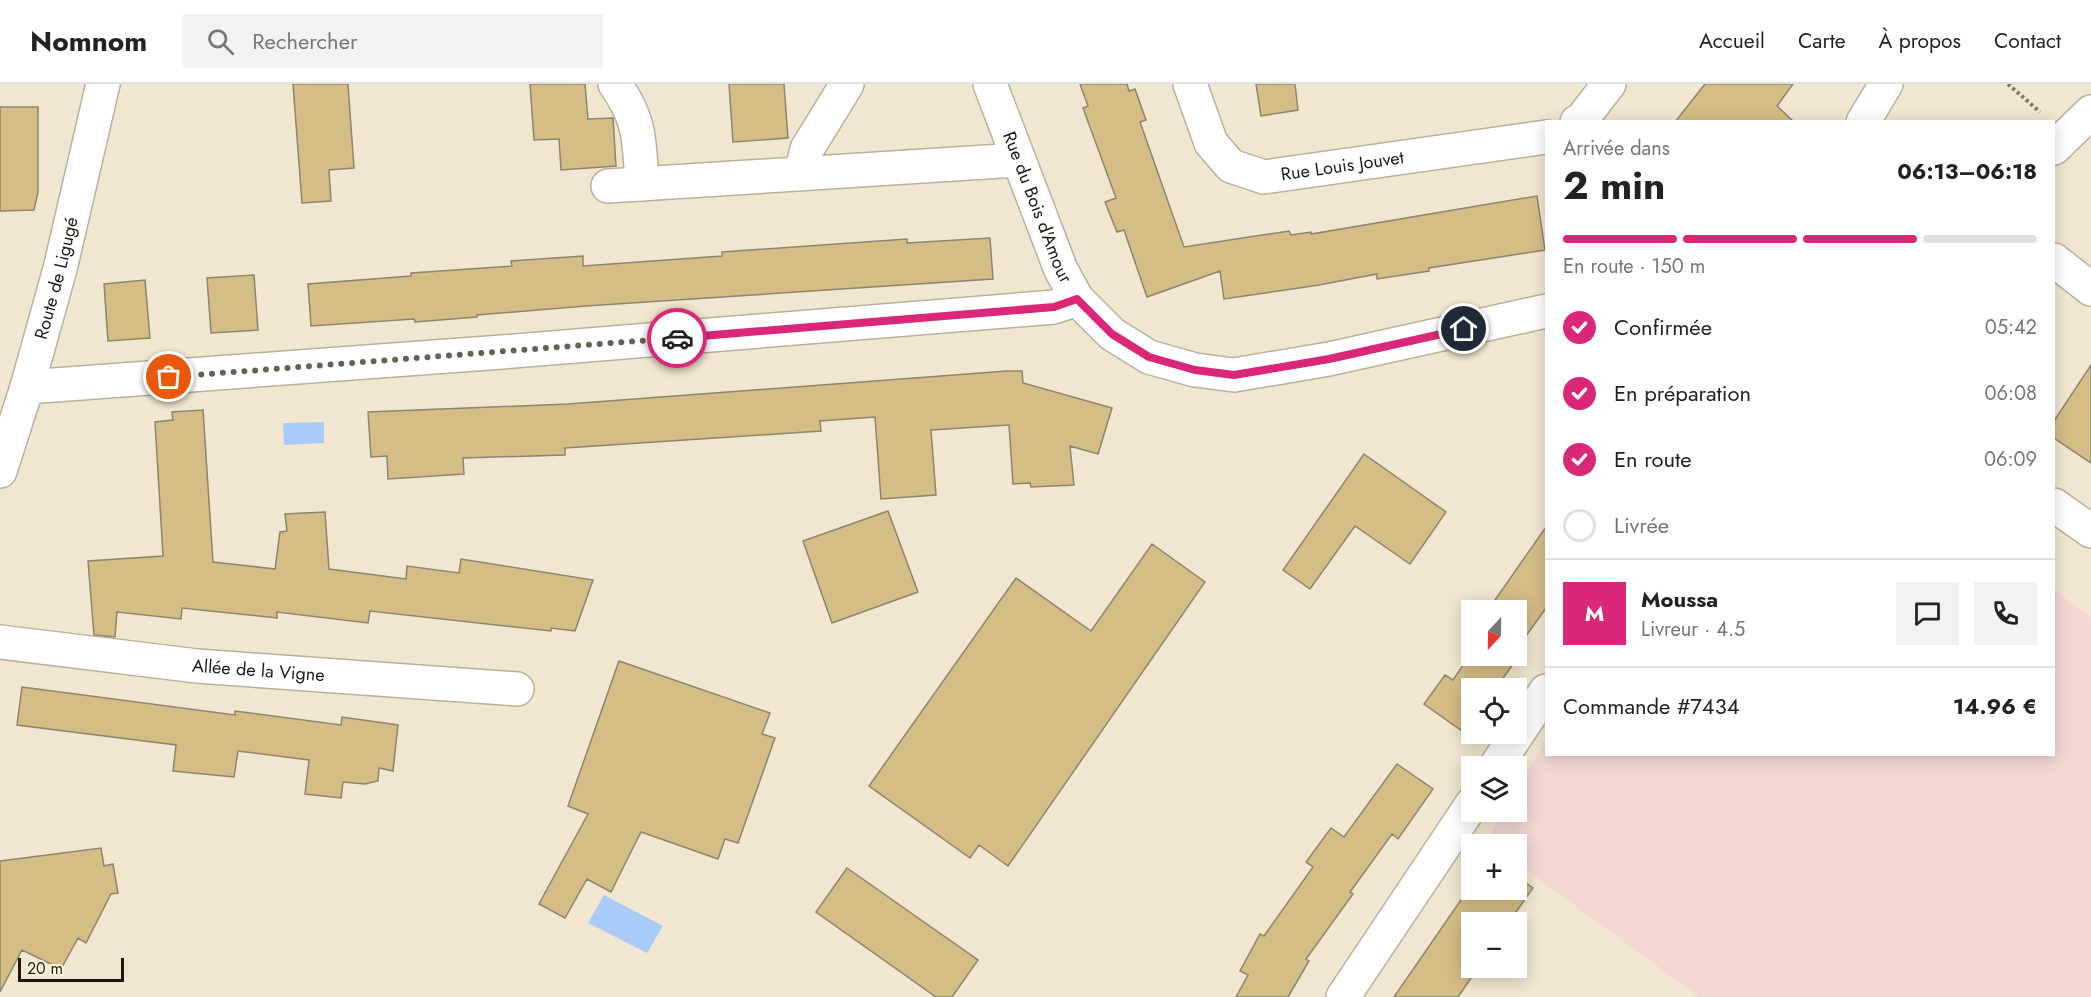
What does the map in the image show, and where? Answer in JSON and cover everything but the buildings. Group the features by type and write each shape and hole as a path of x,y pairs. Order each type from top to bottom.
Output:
{"street":[{"name":"Route de Ligugé","path":"0,471 27,387 60,269 103,84"},
{"path":"615,84 635,118 642,184"},
{"path":"801,173 807,148 847,84"},
{"name":"Rue du Bois d'Amour","path":"990,84 1061,270 1077,299 1112,334 1149,357 1195,370 1234,375 1329,359 1545,311"},
{"name":"Rue Louis Jouvet","path":"1190,84 1211,143 1231,166 1264,177 1545,137"},
{"path":"1579,120 1609,84"},
{"path":"1864,120 1886,84"},
{"path":"2055,147 2091,112"},
{"path":"608,186 1018,160"},
{"path":"2055,261 2091,289"},
{"path":"27,387 502,352 1054,307 1077,299"},
{"path":"2055,506 2091,531"},
{"name":"Allée de la Vigne","path":"0,642 197,666 517,689"},
{"path":"1503,756 1545,692"},
{"path":"1343,997 1461,820"}],"path":[{"path":"2008,84 2044,115"}],"shaded area":[{"path":"2055,591 2091,617 2091,997 1699,997 1527,870 1527,834 1490,834 1497,822 1527,822 1527,773 1545,742 1545,756 2055,756"}],"water":[{"path":"324,422 324,443 284,445 283,423"},
{"path":"604,895 663,926 647,953 588,923"}],"way so far":[{"path":"169,377 677,338"}],"route":[{"path":"677,338 1054,307 1077,299 1112,334 1149,357 1195,370 1234,375 1329,359 1464,329"}]}
